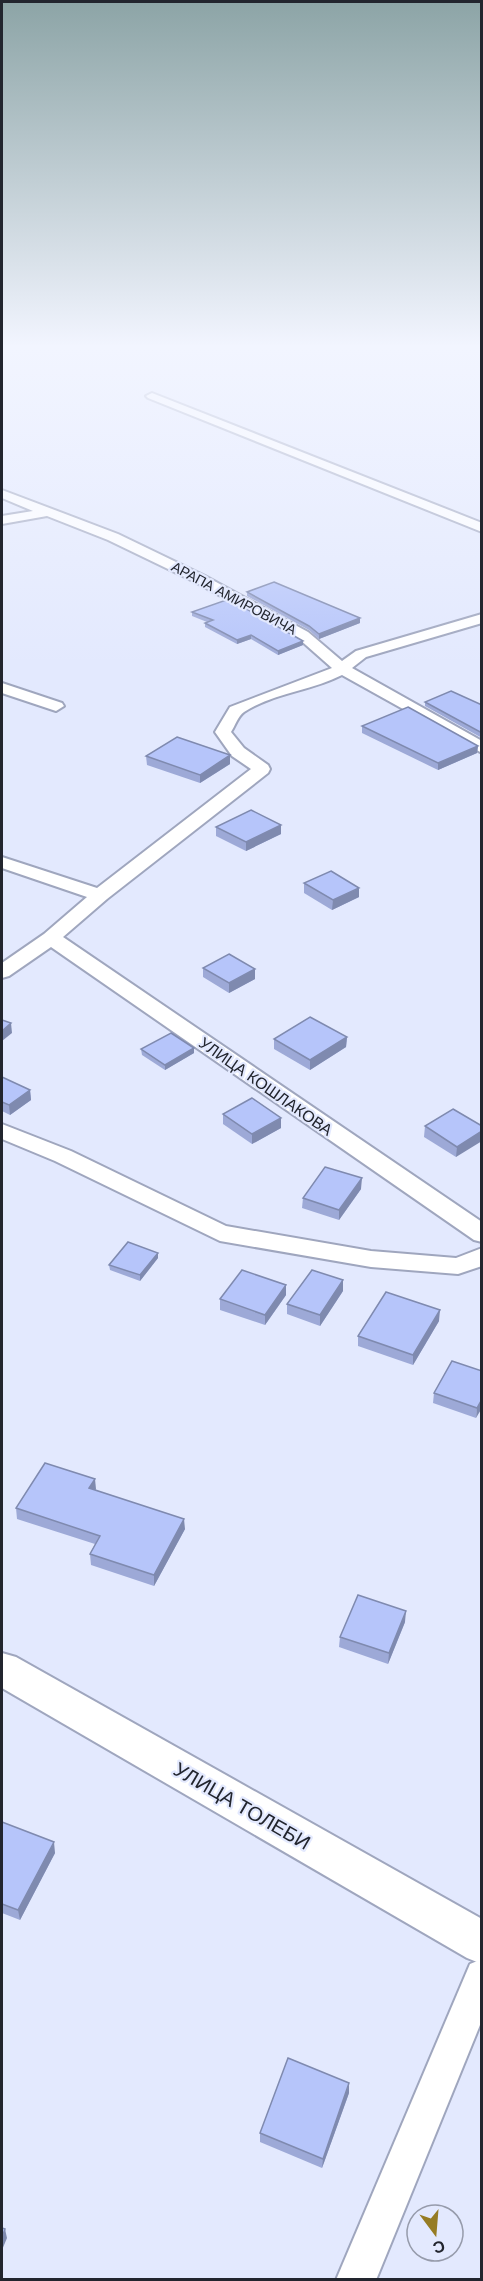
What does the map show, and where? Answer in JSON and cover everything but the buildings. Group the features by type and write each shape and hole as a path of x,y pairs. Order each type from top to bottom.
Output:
{"street":[{"path":"296,453 482,528"},
{"name":"АРАПА АМИРОВИЧА","path":"2,494 113,537 200,579 303,635 342,669 482,748"},
{"path":"2,520 49,512"},
{"path":"2,972 51,938 100,895 262,769 238,752 223,732 236,710 265,697 322,679 342,669 361,654 482,618"},
{"path":"2,688 56,706"},
{"path":"2,862 100,895"},
{"name":"УЛИЦА КОШЛАКОВА","path":"51,938 482,1234"},
{"path":"2,1131 63,1156 220,1233 371,1258 447,1266 458,1266 482,1256"},
{"name":"УЛИЦА ТОЛЕБИ","path":"2,1669 482,1943"},
{"path":"356,2280 482,1976"}]}
